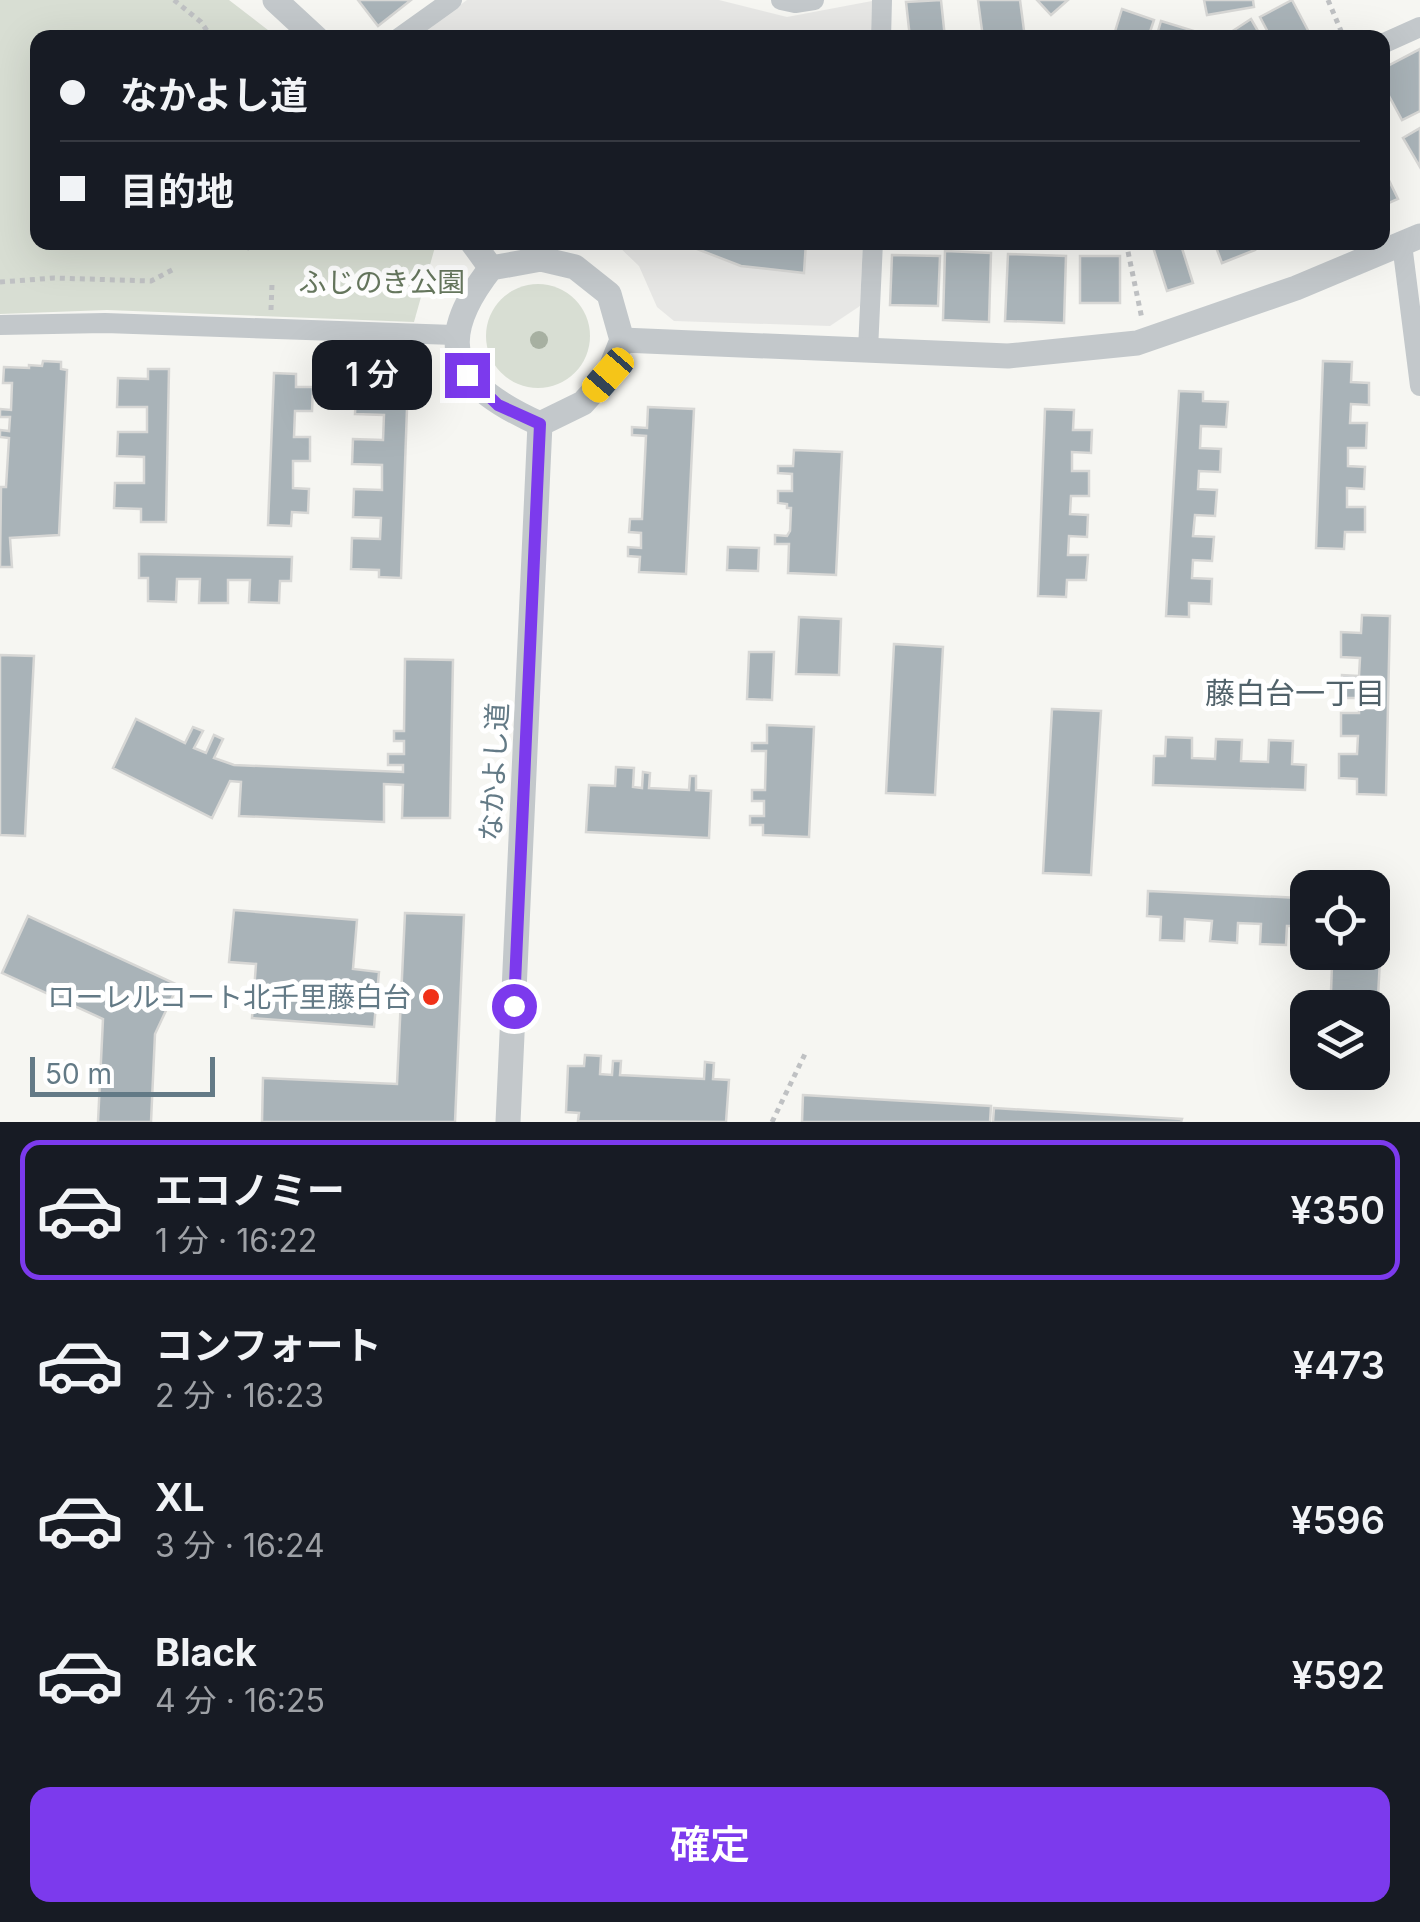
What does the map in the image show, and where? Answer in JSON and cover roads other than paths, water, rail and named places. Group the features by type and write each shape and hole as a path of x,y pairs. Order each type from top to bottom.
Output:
{"street":[{"path":"275,0 307,30"},
{"path":"410,30 452,0"},
{"path":"781,0 814,0"},
{"path":"881,30 882,0"},
{"path":"1390,40 1420,27"},
{"path":"1411,240 1420,386"},
{"path":"478,250 491,268"},
{"path":"868,350 873,250"},
{"path":"622,340 1008,356 1137,343 1296,288 1387,250"},
{"path":"541,259 575,267 609,294 622,340 608,375 583,403 540,424 498,405 467,375 454,335 471,294 491,268 541,259"},
{"path":"0,325 105,322 454,335"},
{"name":"なかよし道","path":"508,1122 540,424"}],"place":[{"name":"ローレルコート北千里藤白台","path":"431,997"}],"district":[{"name":"藤白台一丁目","path":"1295,694"}],"park label":[{"name":"ふじのき公園","path":"382,282"}]}
